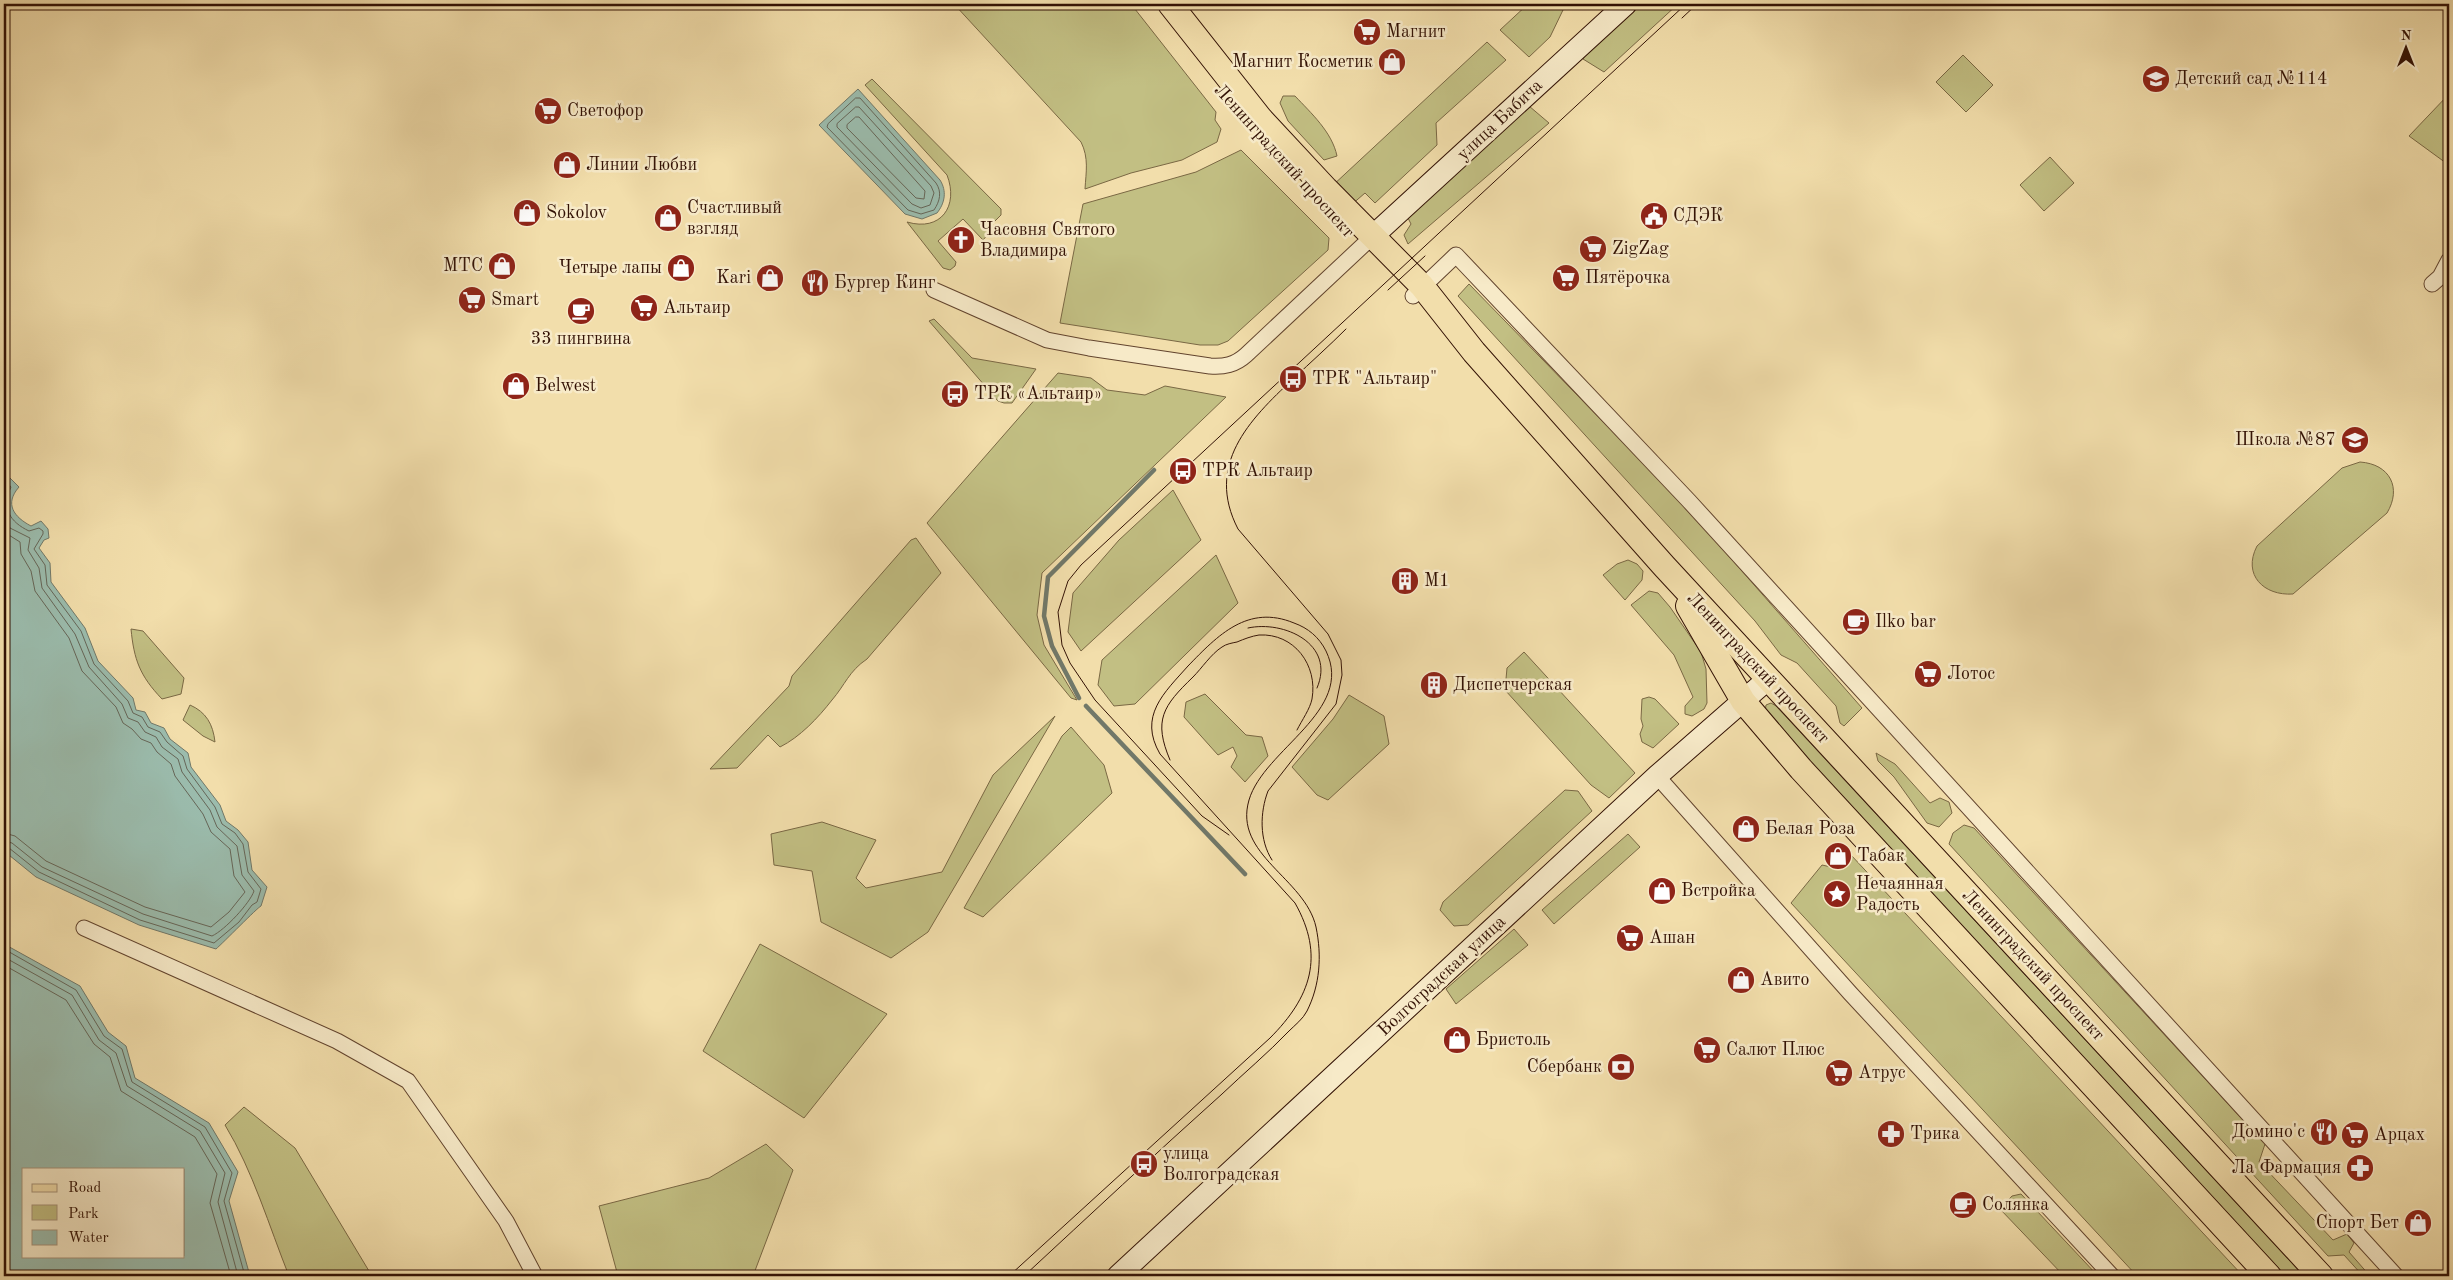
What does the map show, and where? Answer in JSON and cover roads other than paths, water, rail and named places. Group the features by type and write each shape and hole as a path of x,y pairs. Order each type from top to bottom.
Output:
{"main road":[{"name":"Ленинградский проспект","path":"1152,4 1241,120 1418,291 1664,566 2321,1276"},
{"name":"Ленинградский проспект","path":"1170,4 1260,118 1367,241"},
{"name":"Ленинградский проспект","path":"1664,566 1743,701 1814,783 2269,1276"}],"street":[{"name":"улица Бабича","path":"1367,241 1626,4"},
{"path":"934,290 1024,331 1063,344 1210,366 1231,365 1246,355 1367,241"},
{"path":"1418,291 1456,255 1689,501 2396,1276"},
{"path":"2432,284 2440,277 2449,260"},
{"name":"Волгоградская улица","path":"1118,1276 1657,776 1768,679"},
{"path":"1657,776 1850,992 2112,1276"},
{"path":"84,928 338,1041 408,1081 506,1221 534,1276"}],"water":[{"path":"858,89 940,180 944,188 944,197 937,213 922,219 905,214 819,125"},
{"path":"4,472 19,487 12,499 13,510 16,514 31,526 41,521 48,529 49,538 44,540 39,548 50,563 51,582 85,628 98,661 133,698 136,710 145,712 151,723 164,728 170,739 188,753 191,767 220,805 226,821 238,830 248,842 252,870 267,887 261,906 216,949 139,925 36,877 4,851"},
{"path":"4,944 80,986 108,1032 126,1046 135,1078 209,1123 238,1172 229,1201 250,1276 4,1276"}],"waterway":[{"path":"1079,698 1052,646 1044,616 1048,577 1154,470"},
{"path":"1086,706 1245,874"}],"tram line":[{"path":"1229,835 1202,816 1095,700 1070,663 1062,645 1058,612 1068,581 1081,565 1686,4"},
{"path":"1682,18 1697,4"},
{"path":"1388,290 1425,256"},
{"path":"1272,860 1263,835 1262,817 1265,799 1268,791 1336,704 1342,675 1341,660 1328,634 1238,529 1229,506 1226,484 1229,464 1237,445 1261,411 1346,329"},
{"path":"1009,1276 1270,1038 1284,1023 1304,991 1309,975 1310,941 1295,903 1160,754 1154,740 1152,728 1157,706 1170,686 1188,666 1223,634 1248,620 1262,617 1277,618 1299,625 1316,637 1326,651 1332,673 1328,692 1318,711 1304,729 1271,764 1258,781 1249,800 1247,819 1251,836 1260,851 1299,894 1309,910 1316,927 1319,970 1315,991 1307,1011 1273,1047 1024,1276"},
{"path":"1248,628 1262,626 1277,628 1303,638 1313,648 1319,659 1321,672 1317,688"},
{"path":"1170,760 1162,734 1164,714 1168,705 1218,650 1227,644 1254,636 1272,636 1283,639 1293,645 1307,663 1313,686 1312,699 1308,711 1297,730"}],"place":[{"name":"Магнит","path":"1367,32"},
{"name":"Магнит Косметик","path":"1392,62"},
{"name":"Детский сад №114","path":"2156,79"},
{"name":"Светофор","path":"548,111"},
{"name":"Линии Любви","path":"567,165"},
{"name":"Sokolov","path":"527,213"},
{"name":"СДЭК","path":"1654,216"},
{"name":"Счастливый взгляд","path":"668,218"},
{"name":"Часовня Святого Владимира","path":"961,240"},
{"name":"ZigZag","path":"1593,249"},
{"name":"МТС","path":"502,266"},
{"name":"Четыре лапы","path":"681,268"},
{"name":"Kari","path":"770,278"},
{"name":"Пятёрочка","path":"1566,278"},
{"name":"Бургер Кинг","path":"815,283"},
{"name":"Smart","path":"472,300"},
{"name":"Альтаир","path":"644,308"},
{"name":"33 пингвина","path":"581,311"},
{"name":"ТРК \"Альтаир\"","path":"1293,379"},
{"name":"Belwest","path":"516,386"},
{"name":"ТРК «Альтаир»","path":"955,394"},
{"name":"Школа №87","path":"2355,440"},
{"name":"ТРК Альтаир","path":"1183,471"},
{"name":"М1","path":"1405,581"},
{"name":"Ilko bar","path":"1856,622"},
{"name":"Лотос","path":"1928,674"},
{"name":"Диспетчерская","path":"1434,685"},
{"name":"Белая Роза","path":"1746,829"},
{"name":"Табак","path":"1838,856"},
{"name":"Встройка","path":"1662,891"},
{"name":"Нечаянная Радость","path":"1837,894"},
{"name":"Ашан","path":"1630,938"},
{"name":"Авито","path":"1741,980"},
{"name":"Бристоль","path":"1457,1040"},
{"name":"Салют Плюс","path":"1707,1050"},
{"name":"Сбербанк","path":"1621,1067"},
{"name":"Атрус","path":"1839,1073"},
{"name":"Домино'c","path":"2324,1132"},
{"name":"Трика","path":"1891,1134"},
{"name":"Арцах","path":"2355,1135"},
{"name":"улица Волгоградская","path":"1144,1164"},
{"name":"Ла Фармация","path":"2360,1168"},
{"name":"Солянка","path":"1963,1205"},
{"name":"Спорт Бет","path":"2418,1223"}]}
